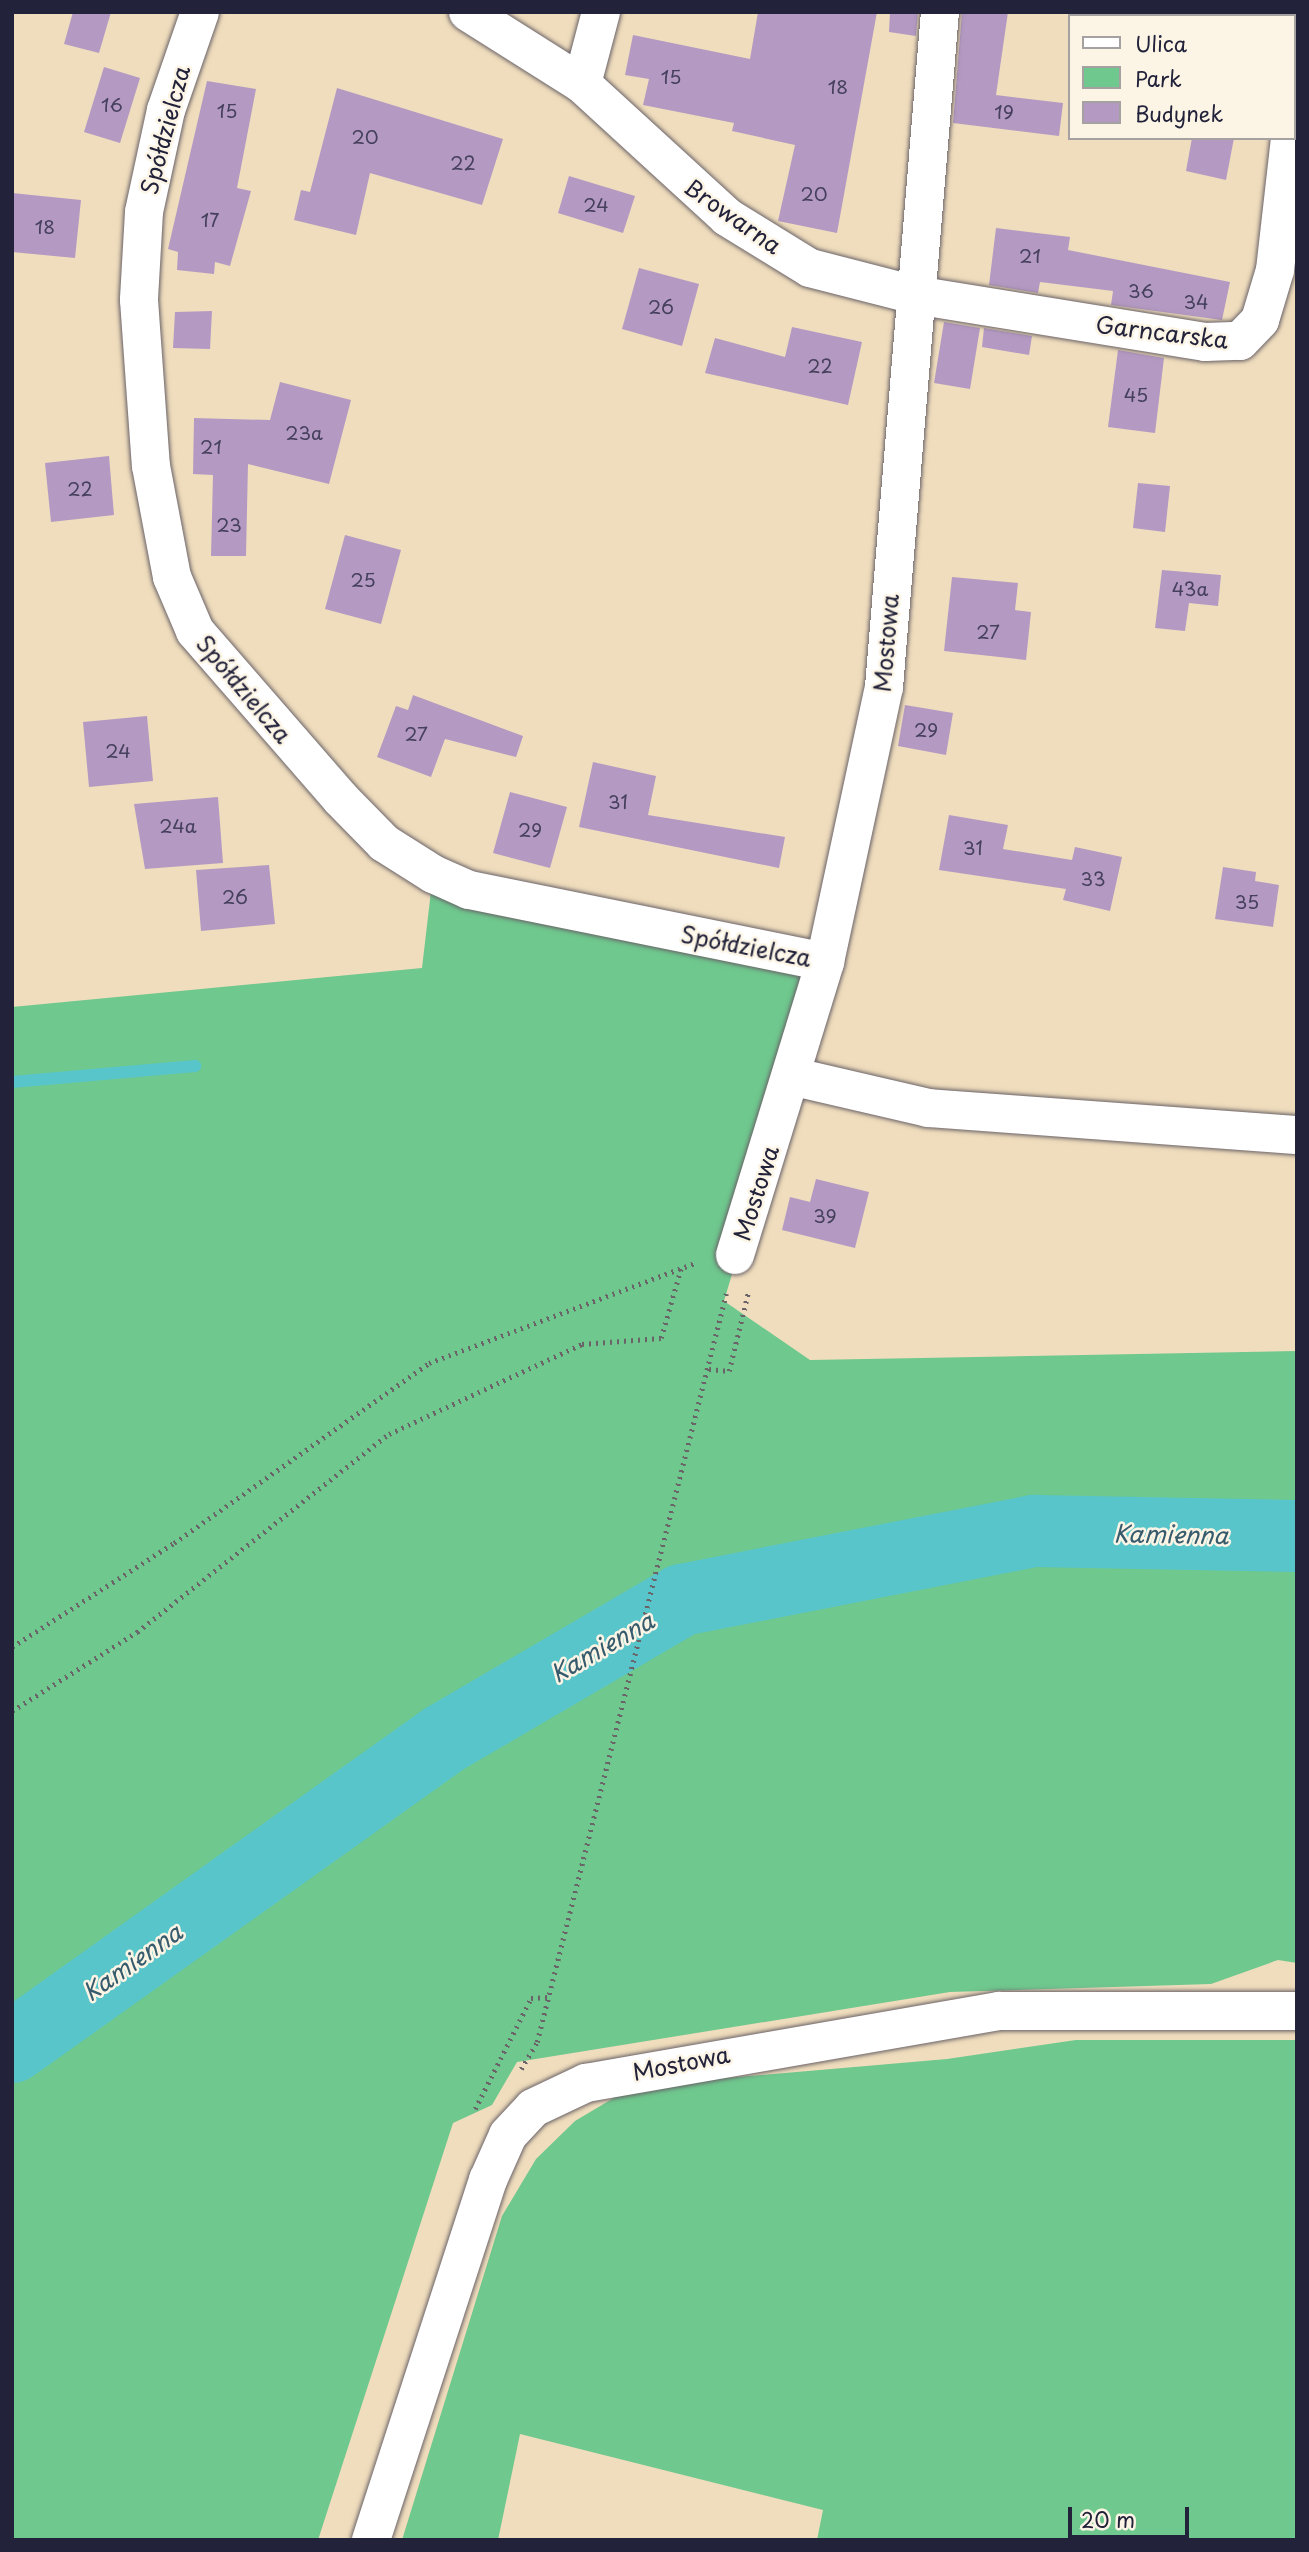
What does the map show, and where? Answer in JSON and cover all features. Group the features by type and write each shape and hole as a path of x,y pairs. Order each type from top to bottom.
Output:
{"street":[{"name":"Spółdzielcza","path":"200,12 160,136 144,212 139,300 151,467 172,577 195,631 340,798 384,843 433,874 469,890 825,962"},
{"name":"Browarna","path":"468,12 582,84 727,218 810,268 915,296"},
{"path":"582,84 601,12"},
{"name":"Mostowa","path":"735,1255 795,1077 825,962 884,687 940,12"},
{"name":"Garncarska","path":"915,296 1205,342 1240,341 1260,320 1275,270 1290,140"},
{"path":"795,1077 928,1108 1297,1135"},
{"name":"Mostowa","path":"372,2540 488,2180 508,2135 533,2108 611,2077 999,2011 1297,2011"}],"path":[{"path":"12,1647 174,1543 429,1363 682,1264 735,1255 756,1258 729,1371 709,1369"},
{"path":"12,1711 137,1632 308,1492 389,1434 582,1345 661,1338 682,1264"},
{"path":"537,2042 724,1301"},
{"path":"468,2124 531,1998 549,1997"}],"green space":[{"path":"433,874 825,962 724,1301 810,1360 1297,1351 1297,1963 1278,1960 1211,1984 950,1992 517,2062 492,2105 453,2123 318,2540 12,2540 12,1007 422,968"},
{"path":"1076,2040 1297,2040 1297,2540 817,2540 823,2510 520,2434 498,2540 402,2540 502,2216 536,2159 575,2121 617,2096 679,2082 947,2059"}],"building":[{"path":"73,12 111,12 99,53 64,44"},
{"path":"758,12 877,12 837,233 778,221 795,145 732,131 734,123 643,105 649,79 625,75 633,35 750,59"},
{"path":"890,12 918,12 916,36 889,32"},
{"path":"962,12 1008,12 996,95 1063,103 1059,136 953,123"},
{"path":"104,67 140,78 120,143 84,132"},
{"path":"207,81 256,89 237,188 251,191 230,266 215,262 214,274 177,270 178,252 168,249"},
{"path":"337,88 503,139 482,205 370,173 356,235 294,220 301,190 310,192"},
{"path":"1192,140 1234,140 1226,180 1186,171"},
{"path":"569,176 635,196 623,233 558,213"},
{"path":"12,193 81,200 75,258 12,252"},
{"path":"996,228 1070,237 1068,250 1230,282 1222,320 1111,305 1113,291 1040,282 1038,293 989,285"},
{"path":"639,268 699,284 682,346 622,329"},
{"path":"212,311 210,349 173,348 175,312"},
{"path":"944,322 980,328 970,389 934,383"},
{"path":"792,327 862,342 848,405 705,373 715,338 785,357"},
{"path":"984,328 1032,336 1029,355 982,347"},
{"path":"1118,350 1164,358 1155,433 1108,427"},
{"path":"280,382 351,400 329,484 248,464 246,556 211,556 213,475 193,474 194,418 270,420"},
{"path":"109,456 114,515 51,522 45,463"},
{"path":"1138,483 1170,486 1165,532 1133,528"},
{"path":"345,535 401,550 381,624 325,609"},
{"path":"1162,570 1221,575 1218,606 1189,603 1185,631 1155,628"},
{"path":"952,577 1018,583 1015,610 1031,612 1026,660 944,651"},
{"path":"413,695 523,736 516,757 445,739 431,777 377,757 396,706 408,710"},
{"path":"905,705 953,713 946,755 898,746"},
{"path":"147,716 153,781 89,787 83,722"},
{"path":"593,762 656,776 648,815 785,837 779,868 579,827"},
{"path":"510,792 567,807 550,868 493,853"},
{"path":"218,797 223,863 145,869 134,804"},
{"path":"949,815 1008,825 1003,849 1072,860 1075,847 1122,857 1110,911 1063,900 1066,889 939,870"},
{"path":"269,865 275,924 201,931 196,870"},
{"path":"1223,867 1256,872 1255,881 1279,885 1273,927 1215,919"},
{"path":"816,1179 869,1192 855,1248 782,1230 790,1197 810,1202"}],"waterway":[{"path":"12,1082 195,1066"},
{"name":"Kamienna","path":"12,2047 444,1739 682,1600 1035,1531 1297,1536"}]}
